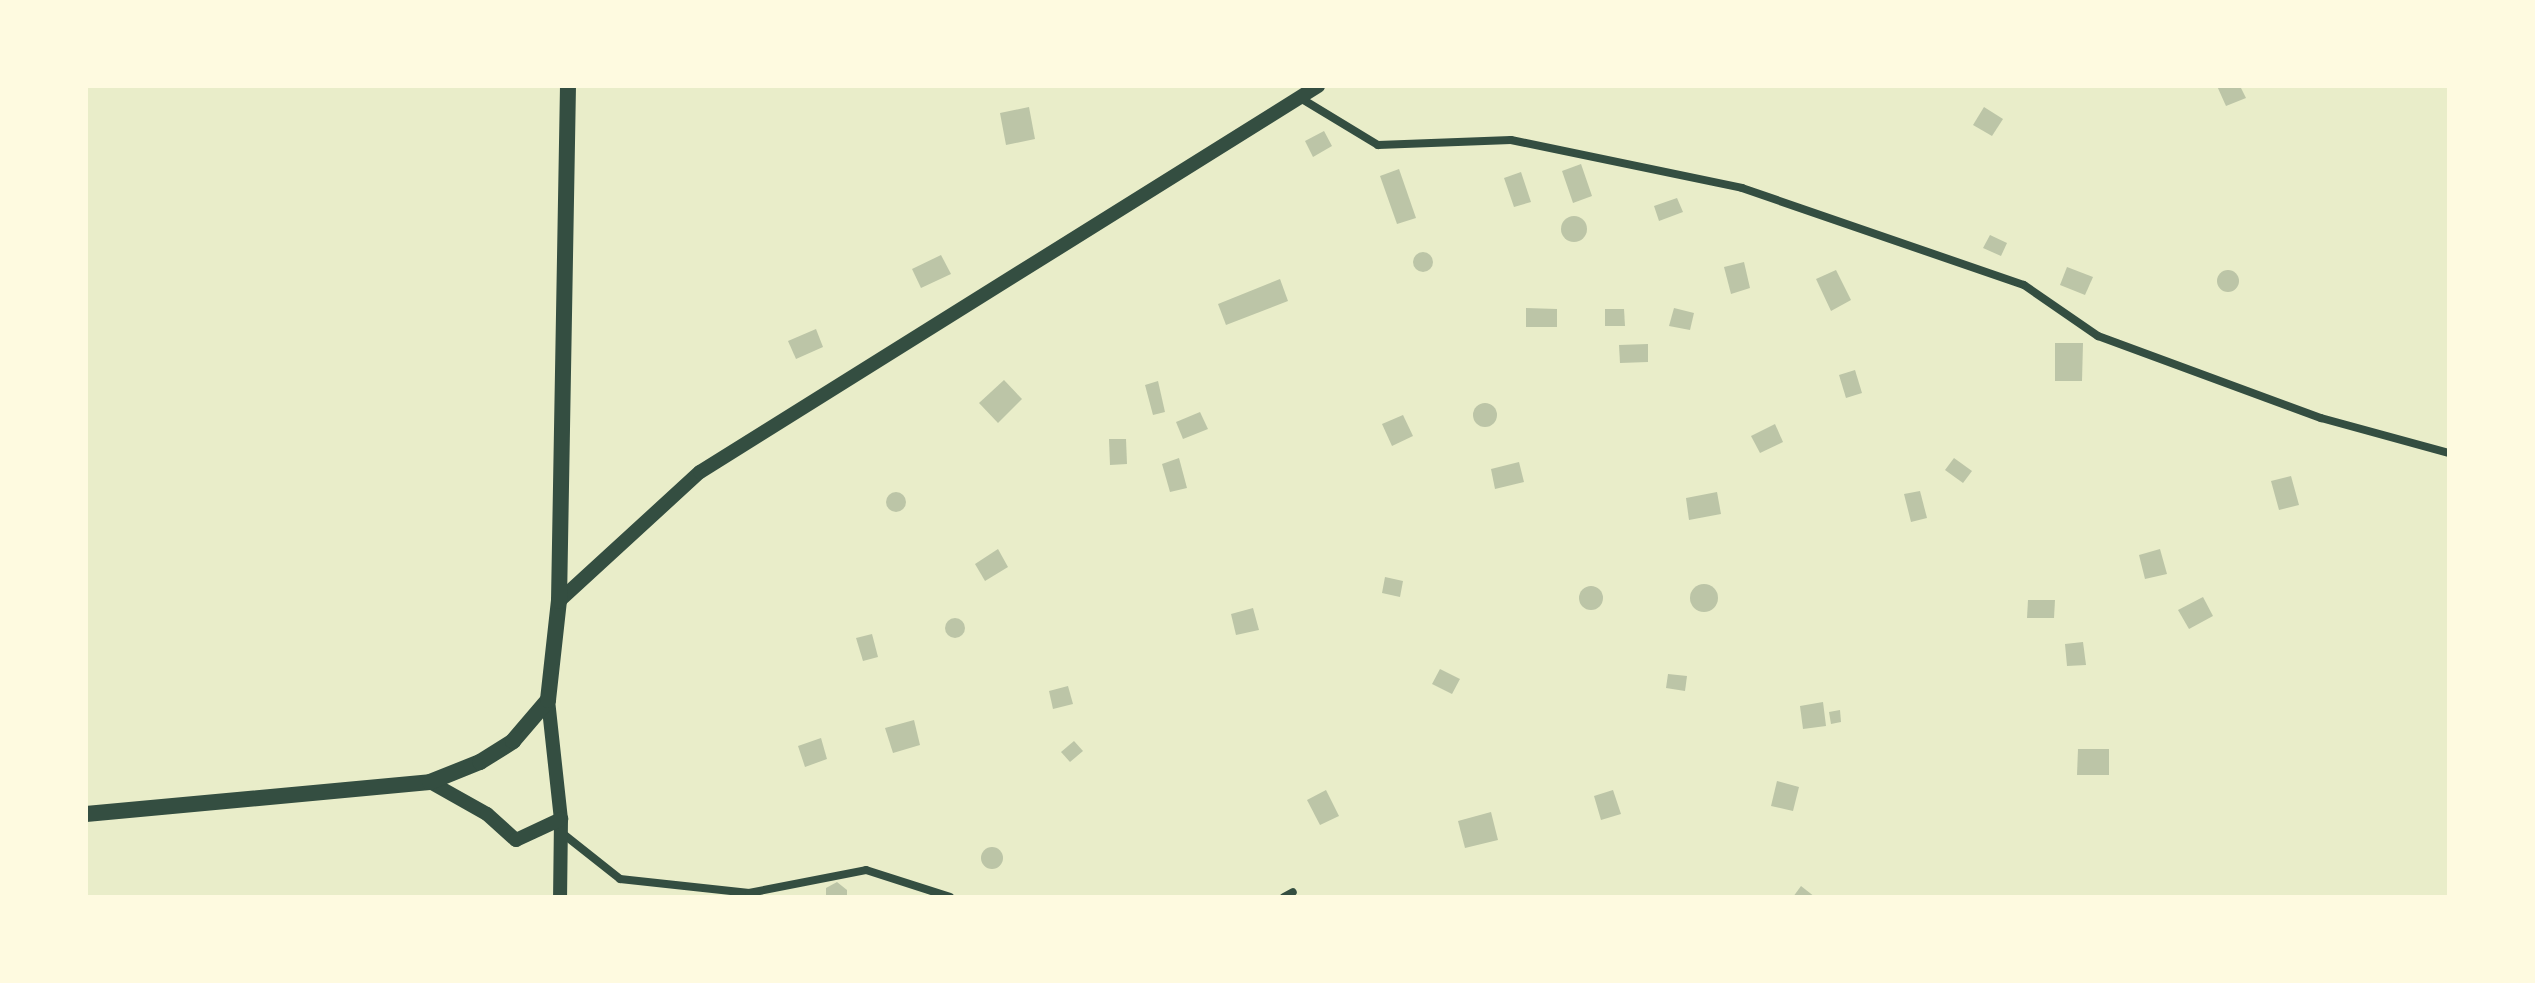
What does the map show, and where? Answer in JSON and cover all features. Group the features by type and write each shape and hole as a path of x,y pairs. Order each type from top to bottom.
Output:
{"main road":[{"path":"86,814 430,782 480,762 513,741 548,700 559,601 568,86"}],"street":[{"path":"559,601 700,472 1302,99 1318,86"},
{"path":"1302,99 1378,145 1511,140 1742,188 2024,285 2098,336 2321,418 2449,453"},
{"path":"548,700 562,826 560,897"},
{"path":"430,782 487,814 516,840 562,826"},
{"path":"562,826 620,879 749,893 866,870 950,897"},
{"path":"1284,897 1293,892"}],"building":[{"path":"2217,86 2240,86 2246,98 2226,106"},
{"path":"1029,107 1035,139 1006,145 1000,113"},
{"path":"1984,107 2003,119 1992,136 1973,125"},
{"path":"1324,131 1332,146 1313,157 1305,141"},
{"path":"1581,164 1592,196 1573,203 1562,171"},
{"path":"1399,169 1416,218 1397,224 1380,176"},
{"path":"1521,172 1531,202 1514,207 1504,178"},
{"path":"1677,198 1683,212 1659,221 1654,206"},
{"path":"1574,216 1583,220 1587,229 1583,238 1574,242 1565,238 1561,229 1565,220"},
{"path":"1990,235 2007,243 2001,256 1983,248"},
{"path":"1423,252 1430,255 1433,262 1430,269 1423,272 1416,269 1413,262 1416,255"},
{"path":"941,255 951,274 921,288 912,269"},
{"path":"1744,262 1750,288 1731,294 1724,267"},
{"path":"2067,267 2093,277 2085,295 2060,285"},
{"path":"1836,270 1851,300 1831,311 1816,279"},
{"path":"2228,270 2236,273 2239,281 2236,289 2228,292 2220,289 2217,281 2220,273"},
{"path":"1280,279 1288,301 1226,325 1218,304"},
{"path":"1526,308 1557,309 1557,327 1526,327"},
{"path":"1674,308 1694,313 1690,330 1669,326"},
{"path":"1605,309 1624,309 1625,326 1605,326"},
{"path":"816,329 823,347 796,359 788,341"},
{"path":"2055,343 2083,343 2082,381 2055,381"},
{"path":"1648,344 1648,362 1620,363 1619,345"},
{"path":"1855,370 1862,393 1846,398 1839,375"},
{"path":"1004,380 1022,399 998,423 979,403"},
{"path":"1158,381 1165,412 1153,415 1145,385"},
{"path":"1485,403 1496,410 1497,415 1490,426 1485,427 1474,420 1473,415 1480,404"},
{"path":"1200,412 1208,429 1183,439 1176,422"},
{"path":"1403,415 1413,436 1392,446 1382,424"},
{"path":"1775,424 1783,442 1760,453 1751,436"},
{"path":"1109,439 1126,439 1127,464 1110,465"},
{"path":"1179,458 1187,488 1170,492 1162,464"},
{"path":"1954,458 1972,471 1963,483 1945,470"},
{"path":"1519,462 1524,482 1495,489 1491,469"},
{"path":"2291,476 2299,505 2279,510 2271,481"},
{"path":"1920,491 1927,518 1911,522 1904,494"},
{"path":"896,492 903,495 906,502 903,509 896,512 889,509 886,502 889,495"},
{"path":"1717,492 1721,514 1689,520 1686,498"},
{"path":"998,549 1008,567 985,581 975,564"},
{"path":"2160,549 2167,574 2145,579 2139,555"},
{"path":"1385,577 1403,581 1400,597 1382,593"},
{"path":"1704,584 1714,588 1718,598 1714,608 1704,612 1694,608 1690,598 1694,588"},
{"path":"1591,586 1602,593 1603,598 1596,609 1591,610 1580,603 1579,598 1586,587"},
{"path":"2203,597 2213,616 2189,629 2178,610"},
{"path":"2028,600 2055,600 2054,618 2027,618"},
{"path":"1253,608 1259,630 1236,635 1231,614"},
{"path":"955,618 962,621 965,628 962,635 955,638 948,635 945,628 948,621"},
{"path":"872,634 878,657 863,661 856,638"},
{"path":"2083,642 2086,665 2067,666 2065,644"},
{"path":"1440,669 1460,679 1452,694 1432,684"},
{"path":"1668,674 1687,676 1685,691 1666,688"},
{"path":"1068,686 1073,704 1053,709 1049,691"},
{"path":"1823,702 1826,726 1803,729 1800,706"},
{"path":"1840,710 1841,722 1831,724 1829,712"},
{"path":"914,720 920,745 893,753 885,728"},
{"path":"821,738 827,759 805,767 798,746"},
{"path":"1074,741 1083,751 1070,762 1061,752"},
{"path":"2078,749 2109,749 2109,775 2077,775"},
{"path":"1777,781 1799,787 1793,811 1771,806"},
{"path":"1326,790 1339,816 1320,825 1307,800"},
{"path":"1613,790 1621,814 1601,820 1594,796"},
{"path":"1491,812 1498,840 1465,848 1458,821"},
{"path":"992,847 1000,850 1003,858 1000,866 992,869 984,866 981,858 984,850"},
{"path":"837,882 847,890 847,897 826,897 826,888"},
{"path":"1801,886 1815,897 1793,897"}]}
